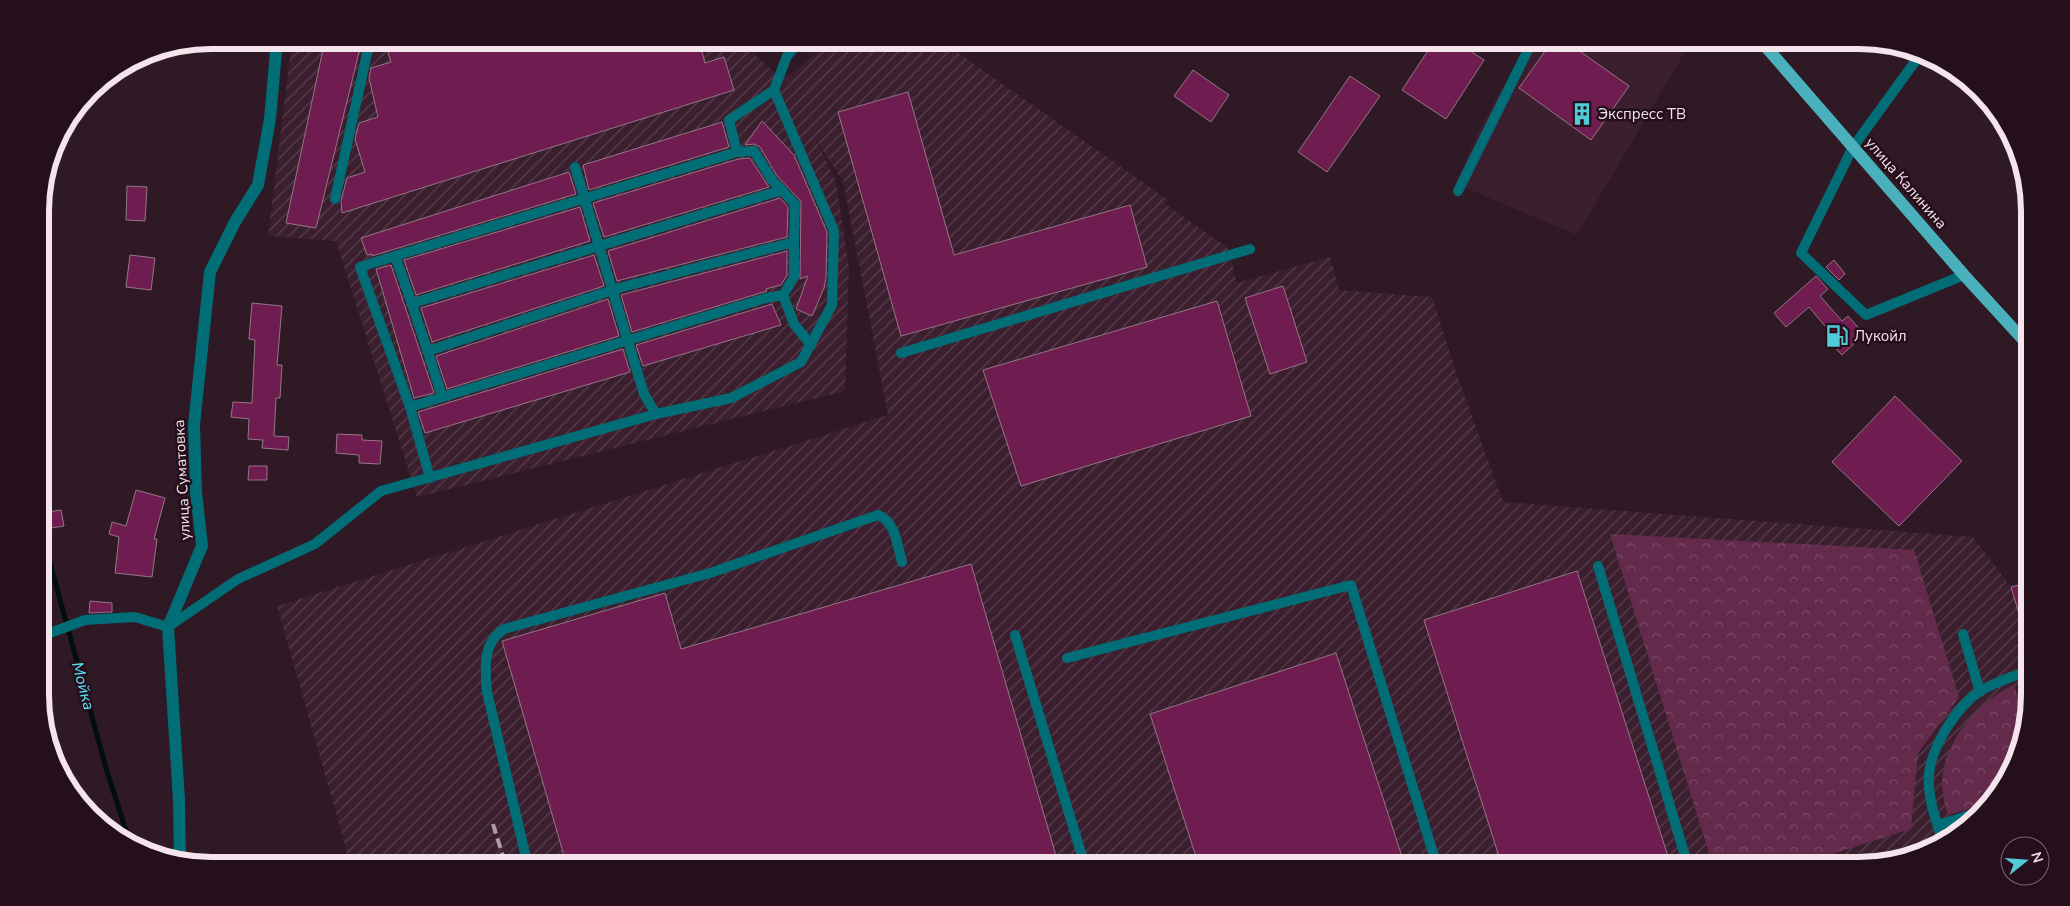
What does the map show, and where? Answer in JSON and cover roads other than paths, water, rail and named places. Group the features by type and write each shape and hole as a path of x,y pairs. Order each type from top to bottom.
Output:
{"main road":[{"name":"улица Калинина","path":"1768,49 1964,275 2021,337"}],"street":[{"name":"улица Суматовка","path":"180,854 179,800 168,627 202,546 196,492 194,425 210,272 235,222 258,185 270,119 276,49"}],"lane":[{"path":"335,199 368,49"},
{"path":"736,152 729,120 774,90 787,56 793,49"},
{"path":"1458,191 1529,49"},
{"path":"1917,59 1853,147 1801,253 1866,315 1964,275"},
{"path":"49,632 85,620 135,617 168,627 238,579 315,544 381,492 656,414 730,398 801,362 832,305 834,231 774,90"},
{"path":"428,351 613,290 794,242 795,204 772,180 754,151 736,152 360,267 410,407 430,478"},
{"path":"575,167 644,394 656,414"},
{"path":"413,303 782,190"},
{"path":"410,407 766,298 783,295 794,277 794,235"},
{"path":"901,353 1250,249"},
{"path":"395,256 413,303 442,396"},
{"path":"783,295 794,324 811,345"},
{"path":"526,857 486,692 485,666 489,644 496,634 504,629 710,573 878,515 886,518 892,525 902,562"},
{"path":"1598,566 1685,857"},
{"path":"1067,658 1351,585 1434,857"},
{"path":"1963,634 1980,692"},
{"path":"1015,635 1082,857"},
{"path":"1941,835 1930,796 1929,774 1940,738 1964,706 1980,692 2021,673"},
{"path":"1938,825 1968,815"}],"waterway":[{"name":"Мойка","path":"49,559 106,768 127,834"}],"railway":[{"path":"493,824 503,857"}],"place":[{"name":"Экспресс ТВ","path":"1582,114"},
{"name":"Лукойл","path":"1837,336"}]}
